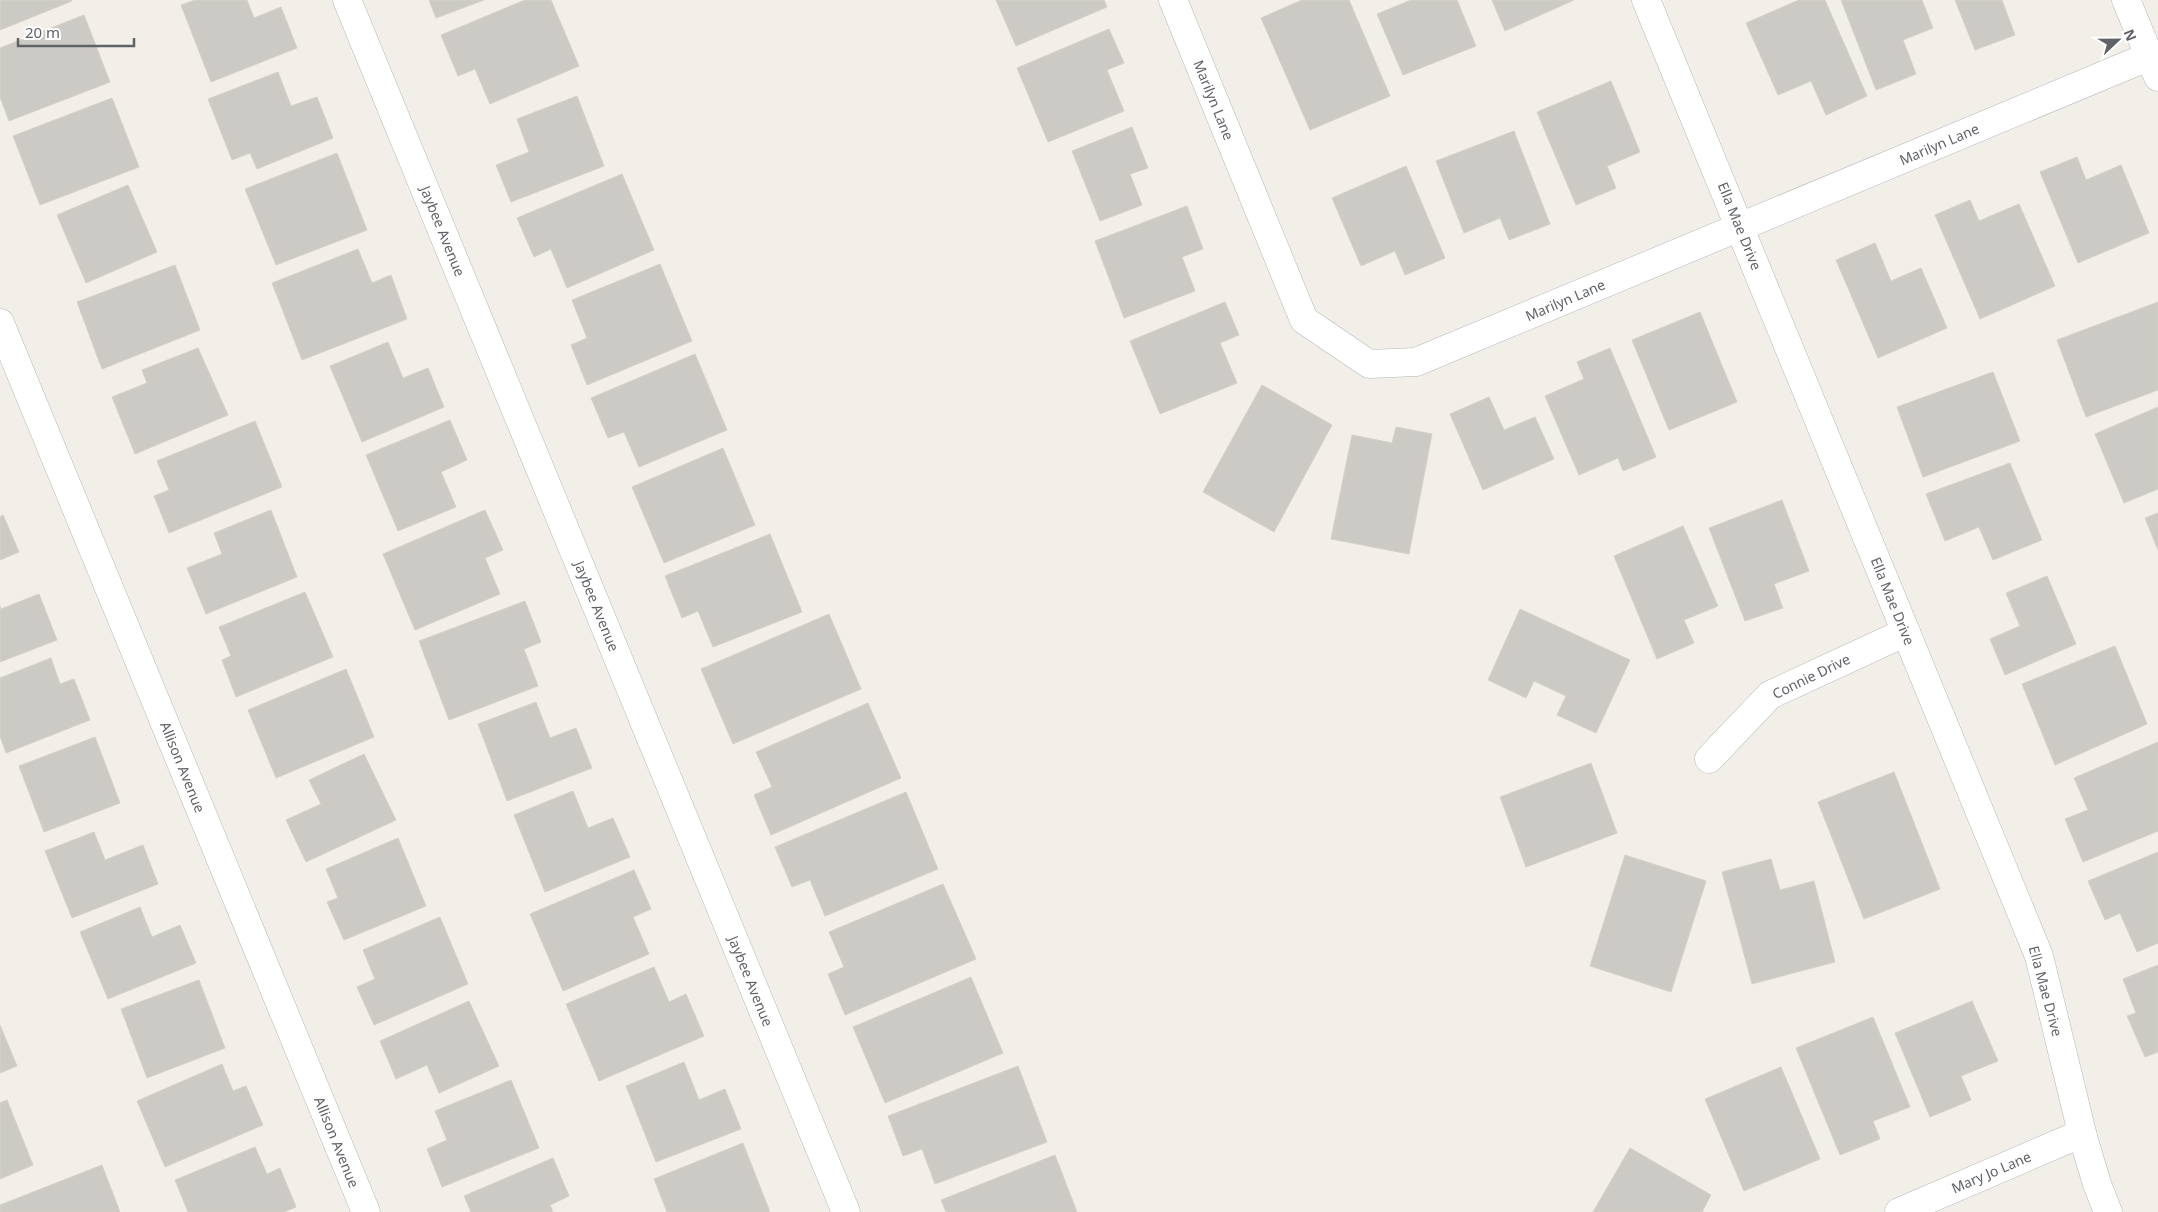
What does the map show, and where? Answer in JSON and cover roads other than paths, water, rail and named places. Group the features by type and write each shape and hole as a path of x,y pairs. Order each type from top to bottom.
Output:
{"street":[{"name":"Jaybee Avenue","path":"348,0 846,1212"},
{"name":"Marilyn Lane","path":"1173,0 1304,320 1369,364 1416,362 1740,226 2154,67"},
{"name":"Ella Mae Drive","path":"1646,0 2039,956 2083,1137 2097,1184 2108,1212"},
{"path":"2126,0 2154,67"},
{"name":"Allison Avenue","path":"0,323 366,1212"},
{"name":"Connie Drive","path":"1709,759 1770,695 1906,632"},
{"name":"Mary Jo Lane","path":"1900,1212 2071,1138 2083,1137"}]}
